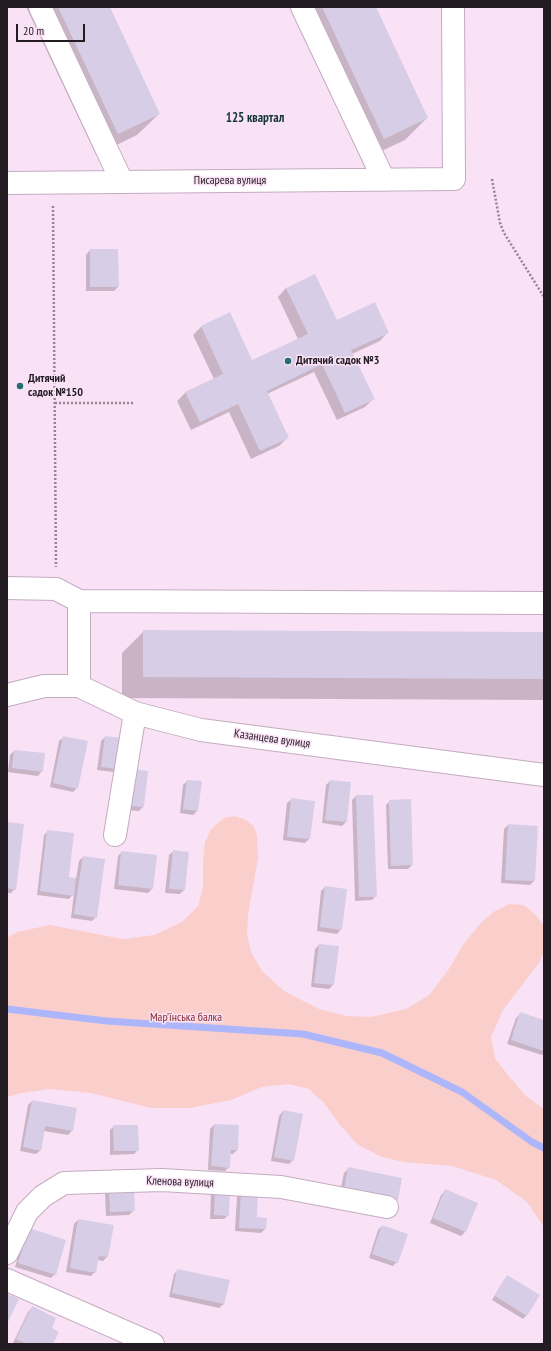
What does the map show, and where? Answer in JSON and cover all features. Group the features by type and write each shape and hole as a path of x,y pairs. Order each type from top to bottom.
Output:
{"street":[{"path":"40,7 122,182"},
{"path":"302,7 384,180"},
{"name":"Писарева вулиця","path":"7,183 454,180 453,7"},
{"path":"7,588 56,589 79,601 544,603"},
{"path":"79,601 79,686"},
{"name":"Казанцева вулиця","path":"7,695 44,686 79,686 135,714 201,730 544,775"},
{"path":"115,835 135,714"},
{"name":"Кленова вулиця","path":"7,1253 27,1212 43,1196 64,1183 162,1180 281,1187 387,1207"},
{"path":"7,1280 153,1344"}],"path":[{"path":"492,179 500,223 504,233 544,297"},
{"path":"53,183 56,589"},
{"path":"55,403 133,403"}],"green space":[{"name":"Мар’їнська балка","path":"235,816 244,819 254,826 257,836 258,858 248,915 247,934 251,952 262,971 284,991 319,1009 346,1016 371,1017 406,1009 429,995 447,972 463,945 479,925 493,912 509,904 524,905 536,915 544,926 544,952 539,963 503,1010 491,1037 495,1058 526,1096 544,1109 544,1227 527,1202 496,1180 452,1166 403,1162 382,1157 357,1144 339,1124 325,1104 309,1089 288,1084 262,1087 231,1100 190,1108 151,1108 91,1093 49,1089 7,1097 7,938 17,932 50,925 123,939 154,935 182,922 198,906 203,887 203,859 205,842 211,829 224,818"}],"building":[{"path":"58,7 110,7 160,114 118,134"},
{"path":"322,7 376,7 428,118 384,139"},
{"path":"90,249 118,249 119,287 90,287"},
{"path":"315,274 337,320 375,302 389,333 351,350 375,399 345,413 322,364 267,391 289,438 260,451 238,404 200,422 185,392 223,374 201,326 230,312 252,360 308,334 286,288"},
{"path":"143,630 544,632 544,679 143,677"},
{"path":"63,736 88,741 78,789 53,783"},
{"path":"105,736 123,738 119,769 101,767"},
{"path":"14,750 45,753 43,772 12,768"},
{"path":"134,769 148,771 144,807 129,806"},
{"path":"187,780 202,781 198,811 183,809"},
{"path":"330,780 351,782 347,822 325,820"},
{"path":"356,795 373,795 377,897 359,897"},
{"path":"291,798 315,801 310,839 287,837"},
{"path":"411,799 413,865 391,866 389,800"},
{"path":"7,822 24,824 16,890 7,888"},
{"path":"508,824 538,826 535,881 505,880"},
{"path":"47,830 74,833 69,877 76,878 74,896 40,891"},
{"path":"173,850 189,852 185,890 169,889"},
{"path":"121,851 157,855 153,889 118,885"},
{"path":"83,856 105,859 97,918 74,914"},
{"path":"325,886 347,889 342,930 320,927"},
{"path":"319,944 339,946 334,985 314,983"},
{"path":"520,1012 544,1020 544,1051 511,1040"},
{"path":"32,1100 77,1108 73,1131 45,1126 41,1151 23,1147"},
{"path":"283,1110 303,1114 294,1161 274,1157"},
{"path":"214,1124 239,1125 238,1150 231,1150 230,1168 211,1166"},
{"path":"113,1125 138,1125 139,1151 114,1151"},
{"path":"348,1167 402,1178 398,1200 344,1189"},
{"path":"109,1189 134,1189 135,1211 110,1212"},
{"path":"215,1189 230,1190 229,1216 214,1215"},
{"path":"445,1189 478,1203 466,1232 433,1218"},
{"path":"241,1192 258,1193 257,1217 267,1218 266,1229 239,1228"},
{"path":"78,1219 114,1225 108,1257 99,1256 96,1273 70,1268"},
{"path":"382,1225 408,1234 398,1263 372,1254"},
{"path":"29,1228 66,1240 56,1275 18,1263"},
{"path":"177,1269 230,1280 224,1304 172,1293"},
{"path":"507,1275 540,1295 527,1316 495,1296"},
{"path":"7,1294 19,1299 7,1324"},
{"path":"32,1306 56,1318 52,1328 59,1332 53,1344 27,1344 16,1339"}],"waterway":[{"path":"7,1009 107,1021 303,1034 382,1053 462,1092 532,1142 544,1148"}],"place":[{"name":"Дитячий садок №3","path":"288,361"},
{"name":"Дитячий садок №150","path":"20,386"}],"district":[{"name":"125 квартал","path":"255,118"}]}
